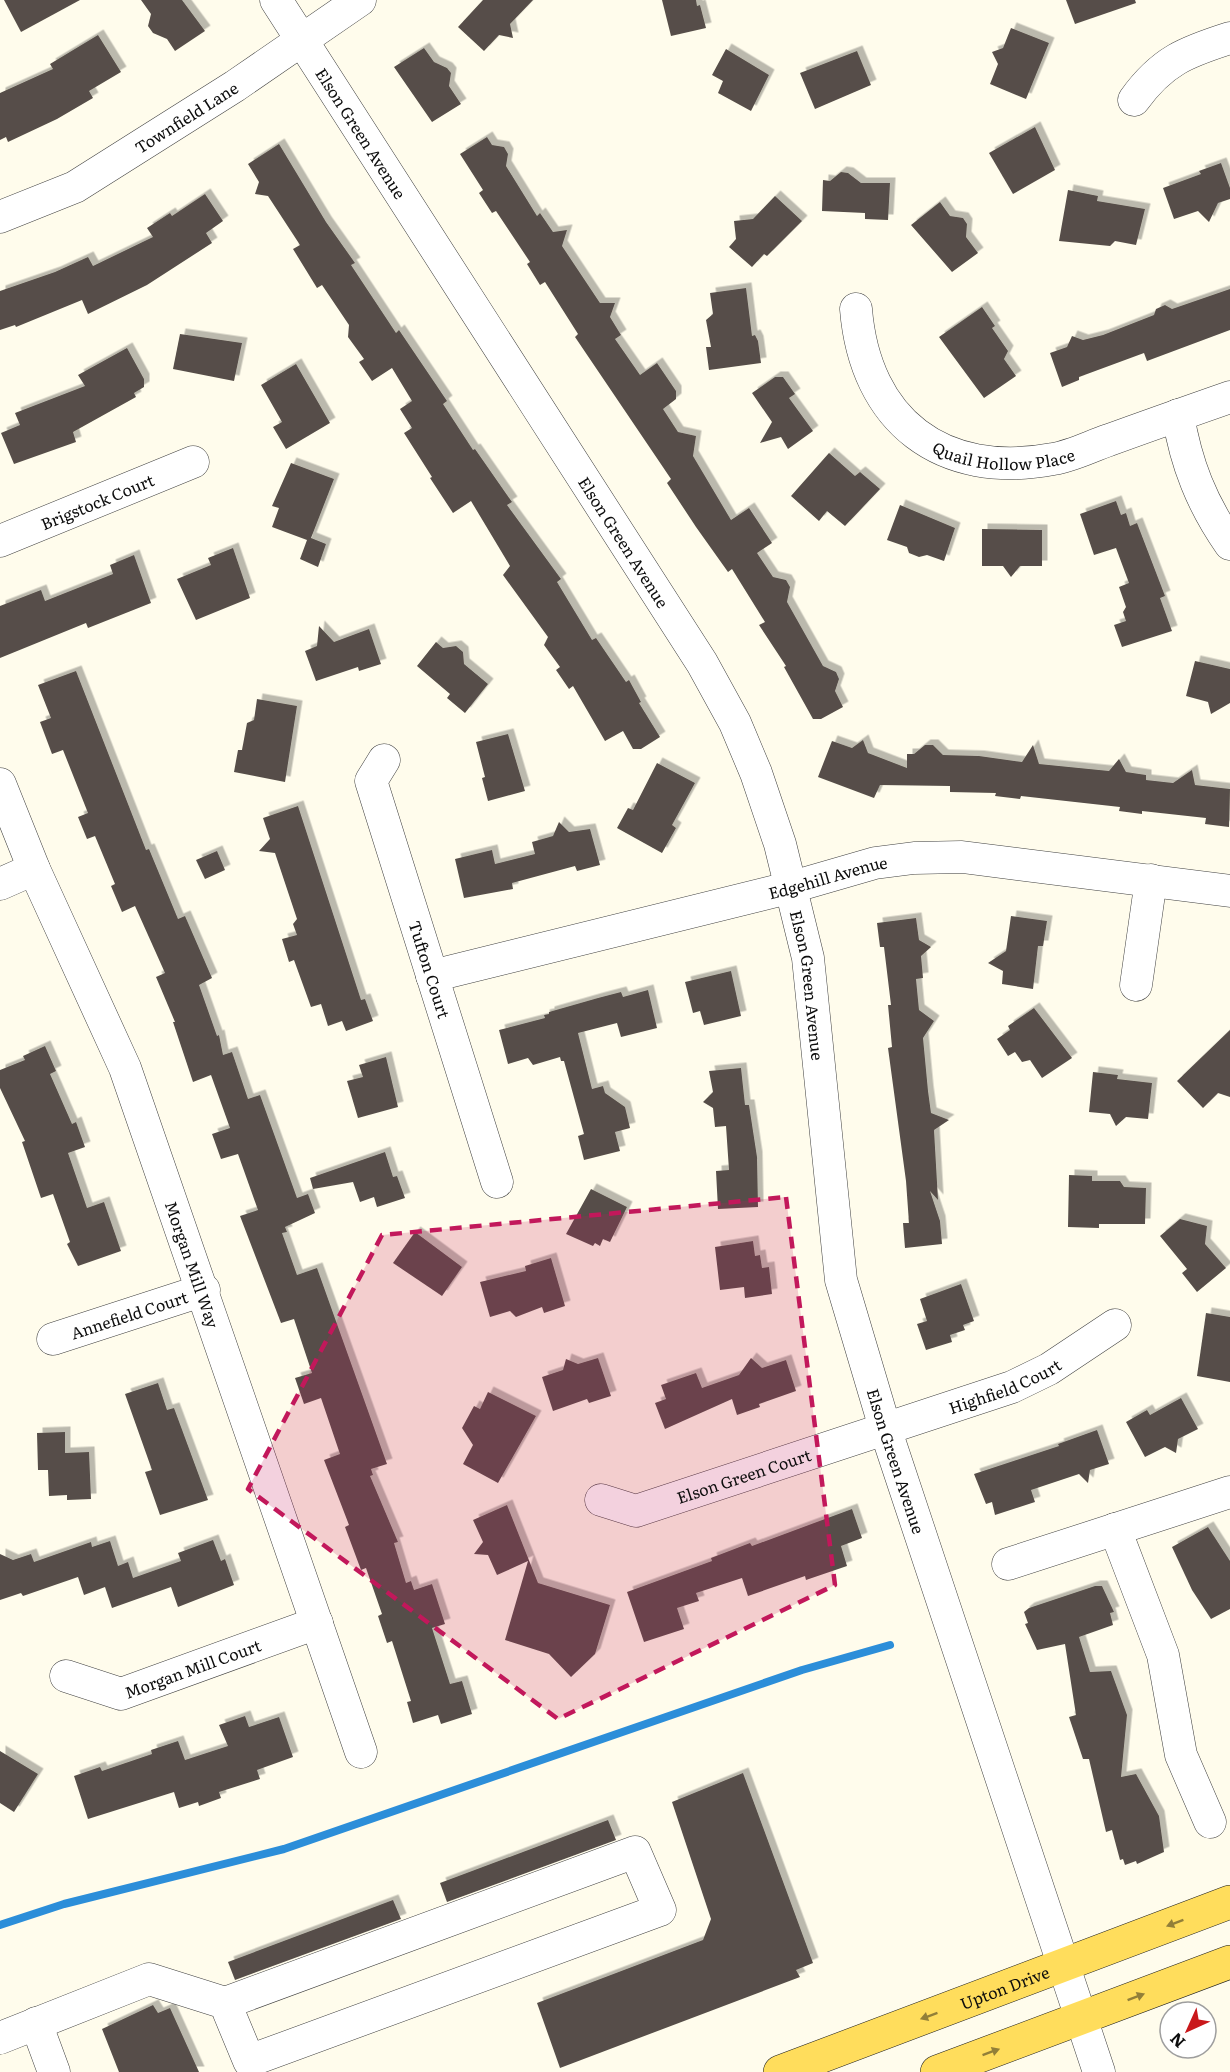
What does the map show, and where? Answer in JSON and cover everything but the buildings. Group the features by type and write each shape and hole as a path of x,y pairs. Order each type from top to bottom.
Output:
{"main road":[{"name":"Upton Drive","path":"780,2072 1230,1902"},
{"path":"937,2072 1230,1962"}],"street":[{"name":"Elson Green Avenue","path":"276,0 702,663 735,723 756,773 792,887 808,958 842,1280 885,1428 1099,2072"},
{"name":"Townfield Lane","path":"0,217 75,187 235,86 360,0"},
{"path":"1134,100 1149,79 1164,65 1187,51 1230,38"},
{"name":"Quail Hollow Place","path":"856,309 858,339 867,368 880,395 895,415 917,436 959,455 991,462 1023,463 1056,459 1230,397"},
{"path":"1178,415 1183,446 1195,484 1212,519 1230,544"},
{"name":"Brigstock Court","path":"0,541 194,462"},
{"name":"Tufton Court","path":"384,760 371,781 497,1182"},
{"name":"Morgan Mill Way","path":"0,784 34,869 125,1068 204,1290 361,1752"},
{"name":"Edgehill Avenue","path":"432,976 792,887 875,863 914,858 962,857 1230,891"},
{"path":"0,884 34,869"},
{"path":"1136,985 1151,880"},
{"name":"Annefield Court","path":"53,1339 204,1290"},
{"name":"Highfield Court","path":"885,1428 1012,1387 1049,1369 1115,1325"},
{"name":"Elson Green Court","path":"601,1500 636,1511 885,1428"},
{"path":"1008,1564 1230,1492"},
{"path":"1115,1530 1163,1655 1181,1755 1210,1822"},
{"name":"Morgan Mill Court","path":"66,1676 121,1694 317,1623"},
{"path":"0,2038 149,1979 225,2003 634,1852 660,1910 249,2061 225,2003"},
{"path":"36,2023 54,2072"}],"highlighted area":[{"path":"786,1197 835,1585 558,1719 248,1489 382,1235"}],"waterway":[{"path":"0,1925 64,1904 284,1849 802,1670 890,1645"}]}
